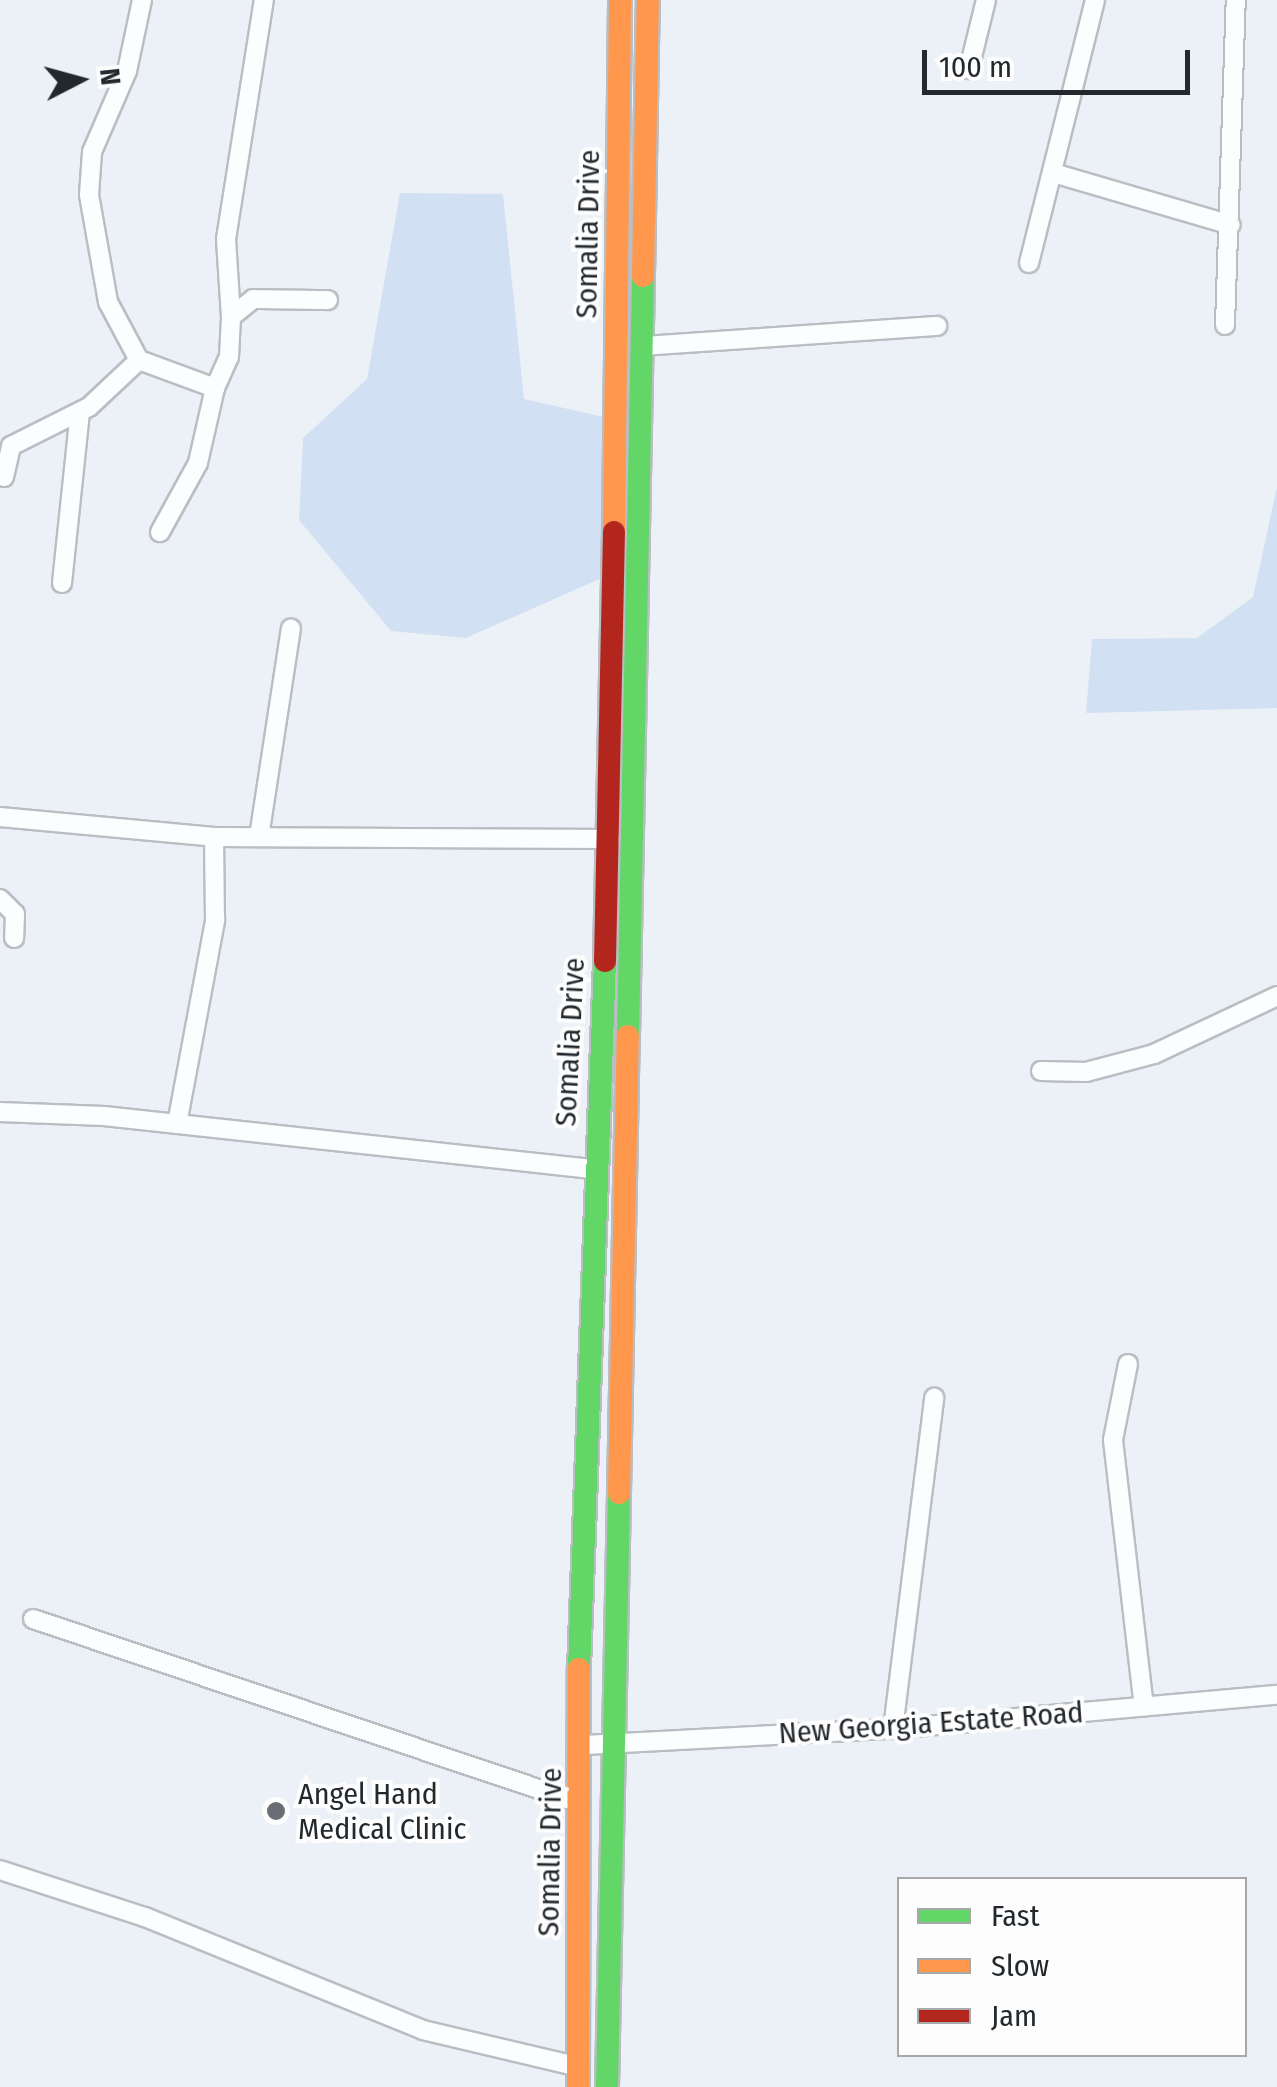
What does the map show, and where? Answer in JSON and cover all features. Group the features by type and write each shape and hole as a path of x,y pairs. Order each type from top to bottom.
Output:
{"main road":[{"name":"Somalia Drive","path":"578,2077 576,1802 584,1745 579,1599 610,839 620,0"},
{"name":"Somalia Drive","path":"607,2087 610,1743 648,0"}],"street":[{"path":"142,0 127,72 92,152 89,195 108,302 139,360 216,388"},
{"path":"160,532 198,463 216,388 229,357 231,317 226,239 264,0"},
{"path":"969,69 986,0"},
{"path":"1028,263 1095,0"},
{"path":"1225,326 1232,225 1236,0"},
{"path":"1053,173 1232,225"},
{"path":"231,317 270,294 328,300"},
{"path":"643,346 937,326"},
{"path":"4,476 11,446 80,412 139,360"},
{"path":"62,583 80,412"},
{"path":"258,838 290,628"},
{"path":"0,817 214,837 610,839"},
{"path":"177,1124 215,920 214,837"},
{"path":"0,899 14,914 14,938"},
{"path":"1041,1072 1086,1072 1154,1054 1277,996"},
{"path":"0,1112 177,1124 594,1169"},
{"path":"1128,1364 1114,1458 1144,1706"},
{"path":"893,1729 934,1398"},
{"path":"34,1619 576,1802"},
{"name":"New Georgia Estate Road","path":"584,1745 893,1729 1277,1695"},
{"path":"0,1870 145,1918 423,2030 578,2077"}],"shaded area":[{"path":"400,193 503,194 524,399 617,420 613,573 466,638 391,631 299,520 303,438 367,379"},
{"path":"1277,487 1277,708 1086,713 1092,639 1197,638 1253,597"}],"traffic: fast":[{"path":"628,1036 643,276"},
{"path":"579,1669 605,961"},
{"path":"607,2087 619,1493"}],"traffic: slow":[{"path":"614,532 620,0"},
{"path":"643,276 648,0"},
{"path":"619,1493 628,1036"},
{"path":"578,2087 579,1669"}],"traffic: jam":[{"path":"605,961 614,532"}],"place":[{"name":"Angel Hand Medical Clinic","path":"276,1811"}]}
